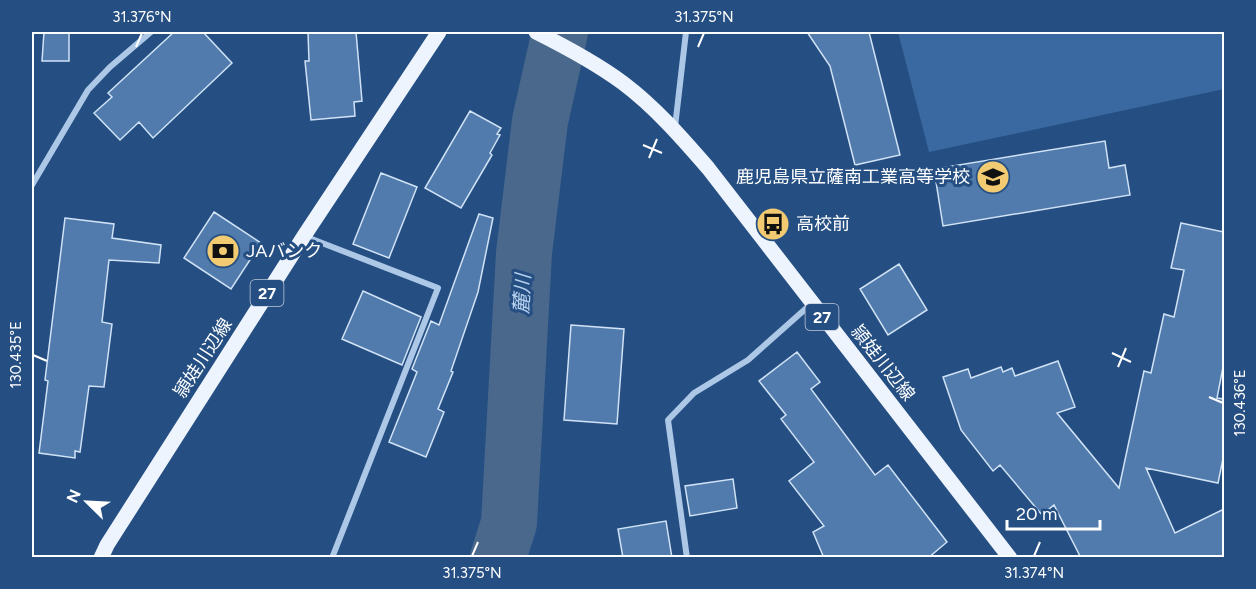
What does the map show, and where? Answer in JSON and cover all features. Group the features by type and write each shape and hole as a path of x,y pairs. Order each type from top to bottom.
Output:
{"main road":[{"name":"頴娃川辺線","path":"101,558 107,545 304,236 439,32"},
{"name":"頴娃川辺線","path":"536,32 570,49 625,85 675,130 708,168 1010,558"}],"street":[{"path":"32,185 88,90 110,67 151,32"},
{"path":"675,130 686,32"},
{"path":"304,236 438,288 332,558"},
{"path":"687,558 668,420 694,393 748,360 812,303"}],"shaded area":[{"path":"898,32 1224,32 1224,89 929,152"}],"building":[{"path":"44,32 69,32 69,61 42,61"},
{"path":"174,32 203,32 232,63 153,138 139,122 120,140 94,113 112,97 108,93"},
{"path":"308,32 356,32 362,101 354,102 355,116 311,120 305,61 309,61"},
{"path":"807,32 869,32 900,155 855,165 830,66"},
{"path":"470,111 501,128 497,134 500,135 490,153 492,155 461,208 425,188"},
{"path":"1105,141 1109,168 1125,165 1130,195 943,226 934,169"},
{"path":"381,173 417,187 389,258 353,244"},
{"name":"JAバンク","path":"214,212 261,243 231,289 184,258"},
{"path":"479,214 493,218 478,292 451,371 453,372 438,409 444,412 426,457 389,442 417,372 412,369 431,321 439,325"},
{"path":"65,218 114,224 112,238 161,245 159,263 109,260 102,322 112,324 104,387 89,386 80,452 75,451 75,458 39,453 48,381 45,380"},
{"path":"1181,223 1224,232 1224,362 1217,398 1224,399 1224,454 1218,483 1146,468 1175,533 1224,509 1224,558 1081,558 1054,505 1042,515 1000,465 993,471 961,430 943,377 968,369 971,378 1001,367 1003,372 1012,368 1015,376 1058,361 1075,407 1057,413 1119,488 1144,371 1151,373 1164,314 1174,317 1184,270 1171,268"},
{"path":"899,264 927,310 888,335 860,289"},
{"path":"363,291 421,317 402,365 342,339"},
{"path":"571,325 624,329 617,424 564,420"},
{"path":"797,352 820,382 811,389 875,475 888,465 947,542 928,558 824,558 813,532 824,526 789,481 814,462 781,419 786,415 759,381"},
{"path":"733,479 737,508 690,516 685,486"},
{"path":"666,521 672,558 623,558 618,529"}],"waterway":[{"name":"麓川","path":"498,558 509,523 524,253 540,121 560,32"}],"place":[{"name":"鹿児島県立薩南工業高等学校","path":"993,177"},
{"name":"高校前","path":"773,224"},
{"name":"JAバンク","path":"223,251"}]}
